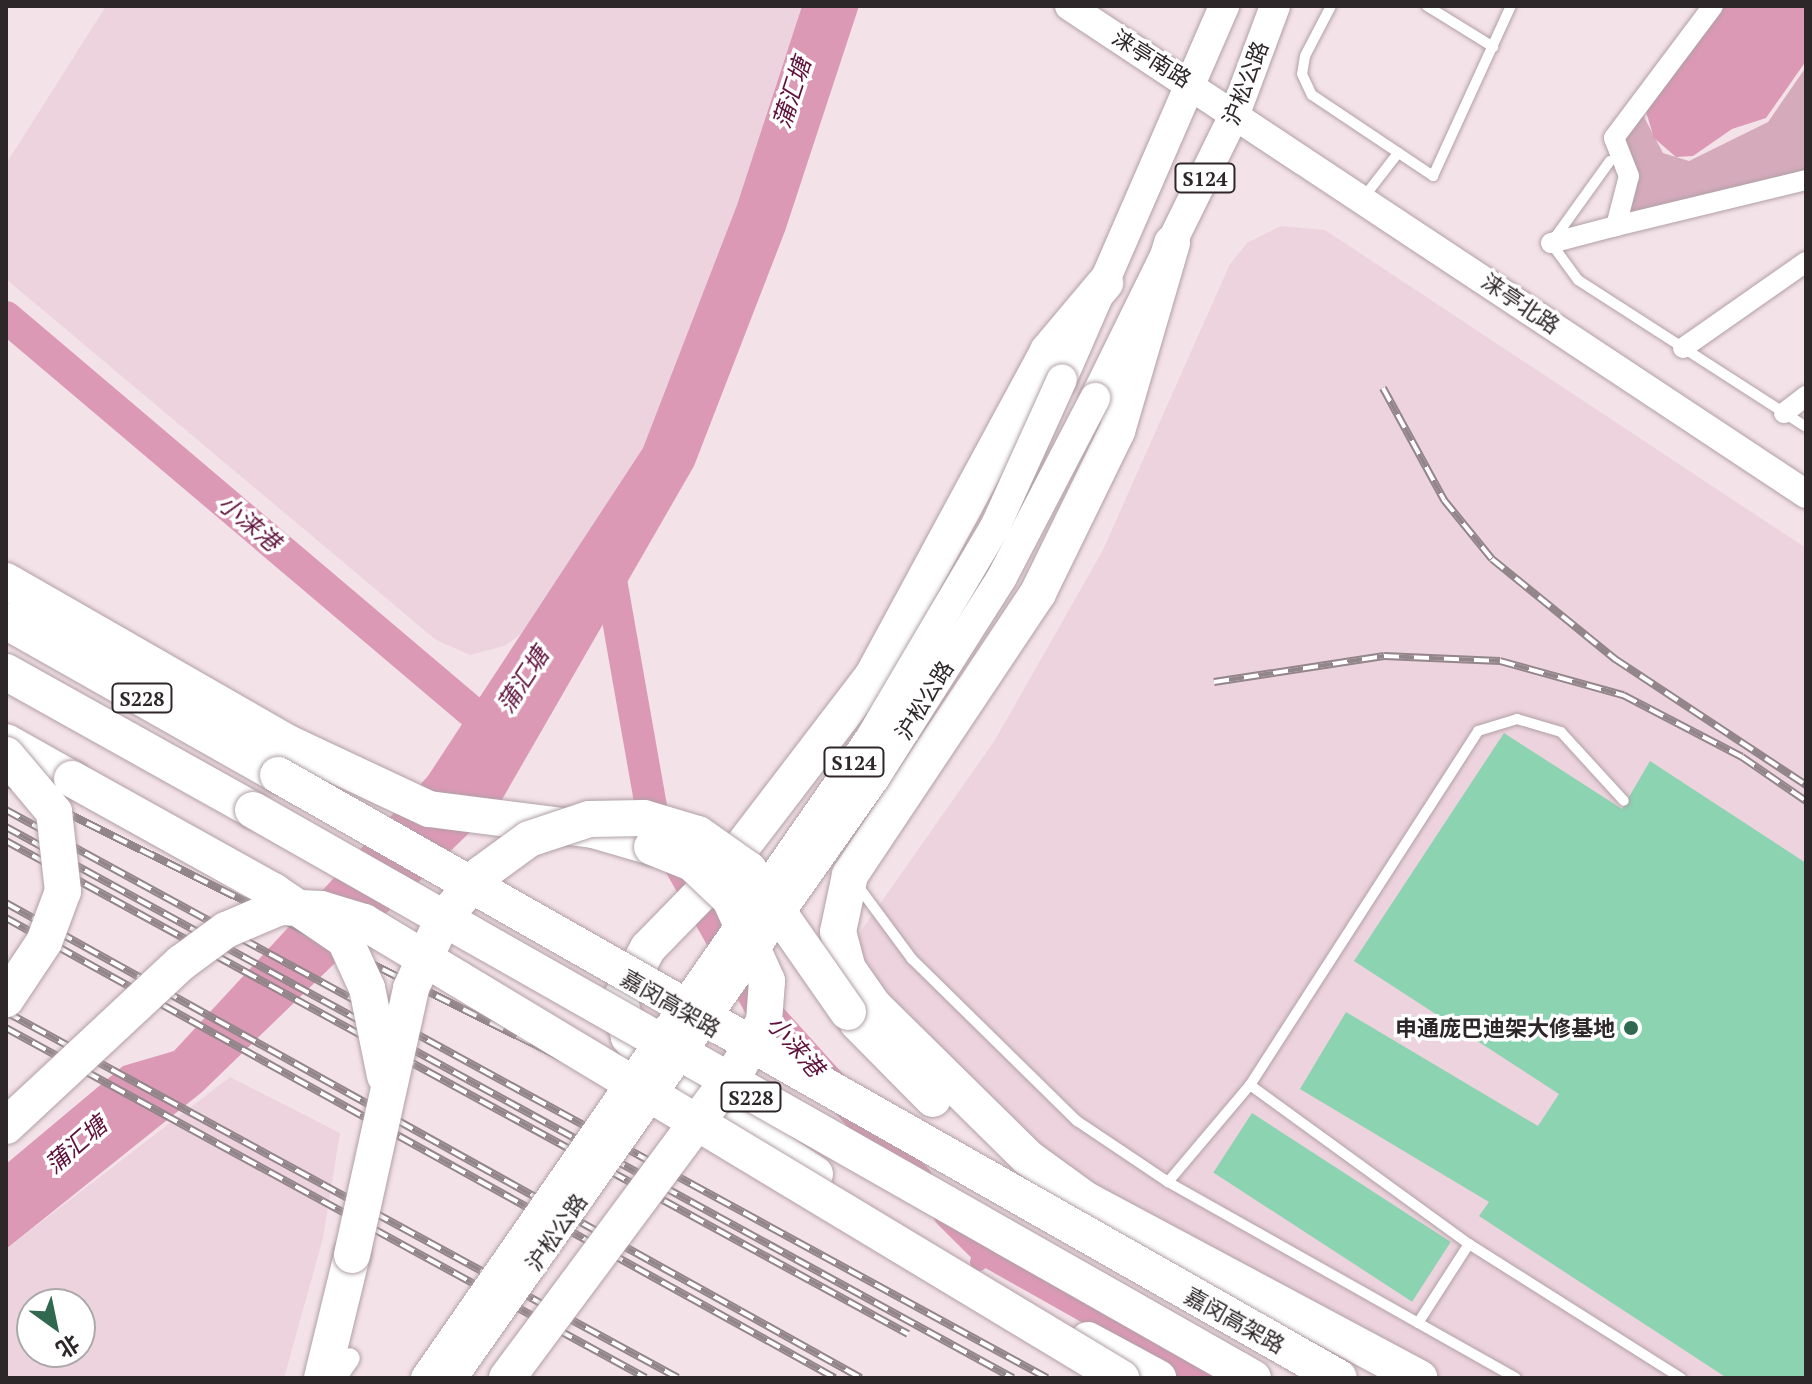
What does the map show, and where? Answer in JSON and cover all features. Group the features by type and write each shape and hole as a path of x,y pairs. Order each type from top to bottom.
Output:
{"highway":[{"path":"1172,243 1117,431 1038,593 850,875 838,932 848,969 873,1005 1028,1158 1086,1200 1419,1378"},
{"path":"1105,283 1048,351 903,629 725,869 652,944 620,1000 629,1037 656,1069 1037,1311 1158,1378"},
{"path":"6,581 290,744 429,809 593,830 652,847 692,863 730,899 767,981 764,1021 739,1066 507,1378"},
{"name":"嘉闵高架路","path":"6,621 1339,1378"},
{"name":"嘉闵高架路","path":"6,672 114,726 457,931 1253,1378"},
{"path":"6,742 273,891 345,940 367,988 388,1089"},
{"path":"6,755 54,812 63,891 44,942 6,999"},
{"path":"336,1368 388,1089 411,988 443,919 481,874 529,839 589,819 644,818 698,834 749,870 848,1012 1002,1161 1113,1237 1376,1378"},
{"path":"6,1126 181,963 226,930 280,907 321,909 364,922 1121,1378"}],"main road":[{"name":"沪松公路","path":"426,1378 870,739 995,527 1193,84 1224,6"},
{"name":"沪松公路","path":"452,1378 874,779 1002,577 1095,398 1236,111 1275,6"}],"street":[{"name":"涞亭南路","path":"1069,6 1236,111"},
{"path":"1616,226 1629,176 1614,138 1713,6"},
{"name":"涞亭北路","path":"1236,111 1806,494"},
{"path":"1551,243 1806,180"},
{"path":"1683,348 1806,262"},
{"path":"1784,413 1806,396"},
{"path":"336,1368 336,1378"}],"lane":[{"path":"1331,6 1302,74 1329,110 1433,176 1511,6"},
{"path":"1427,6 1493,47"},
{"path":"1364,197 1398,153"},
{"path":"1610,161 1551,243 1578,280 1806,427"},
{"path":"1168,1182 1250,1085 1478,731 1517,719 1561,732 1624,801"},
{"path":"850,875 912,959 995,1045 1077,1121 1168,1182 1516,1378"},
{"path":"1250,1085 1469,1244 1681,1378"},
{"path":"1418,1323 1469,1244"}],"shaded area":[{"path":"106,6 802,6 737,205 643,448 521,634 504,646 470,655 436,640 6,279 6,164"},
{"path":"1806,67 1806,174 1628,219 1618,139 1643,115 1663,153 1689,161 1768,122"},
{"path":"1281,226 1325,230 1806,548 1806,1378 1420,1378 1089,1194 835,968 995,740 1103,550 1230,264 1247,243"},
{"path":"230,1077 340,1133 323,1238 284,1378 6,1378 6,1249"}],"water":[{"name":"蒲汇塘","path":"802,6 859,6 785,231 694,466 500,803 202,1092 6,1249 6,1164 123,1066 174,1051 428,776 643,448 737,205"},
{"path":"1717,6 1806,6 1806,61 1766,118 1732,129 1693,156 1676,157 1654,138 1644,105"}],"building":[{"name":"申通庞巴迪架大修基地","path":"1504,733 1622,809 1650,761 1806,863 1806,1378 1727,1378 1479,1216 1489,1202 1300,1089 1346,1012 1538,1126 1559,1094 1354,961"},
{"path":"1252,1113 1451,1242 1412,1302 1213,1173"}],"waterway":[{"name":"小涞港","path":"6,317 491,728"},
{"name":"小涞港","path":"608,563 653,817 760,1006 917,1180"},
{"name":"小涞港","path":"949,1213 986,1250 1213,1378"},
{"path":"979,1262 986,1250"}],"railway":[{"path":"1383,388 1444,500 1492,559 1615,659 1806,785"},
{"path":"1214,682 1384,656 1500,661 1623,695 1742,757 1806,801"},
{"path":"6,783 570,1062 1106,1378"},
{"path":"6,810 1047,1378"},
{"path":"6,827 1013,1378"},
{"path":"6,841 908,1334"},
{"path":"6,903 861,1378"},
{"path":"6,918 835,1378"},
{"path":"6,1012 678,1378"},
{"path":"6,1028 646,1378"}],"place":[{"name":"申通庞巴迪架大修基地","path":"1631,1028"}]}
